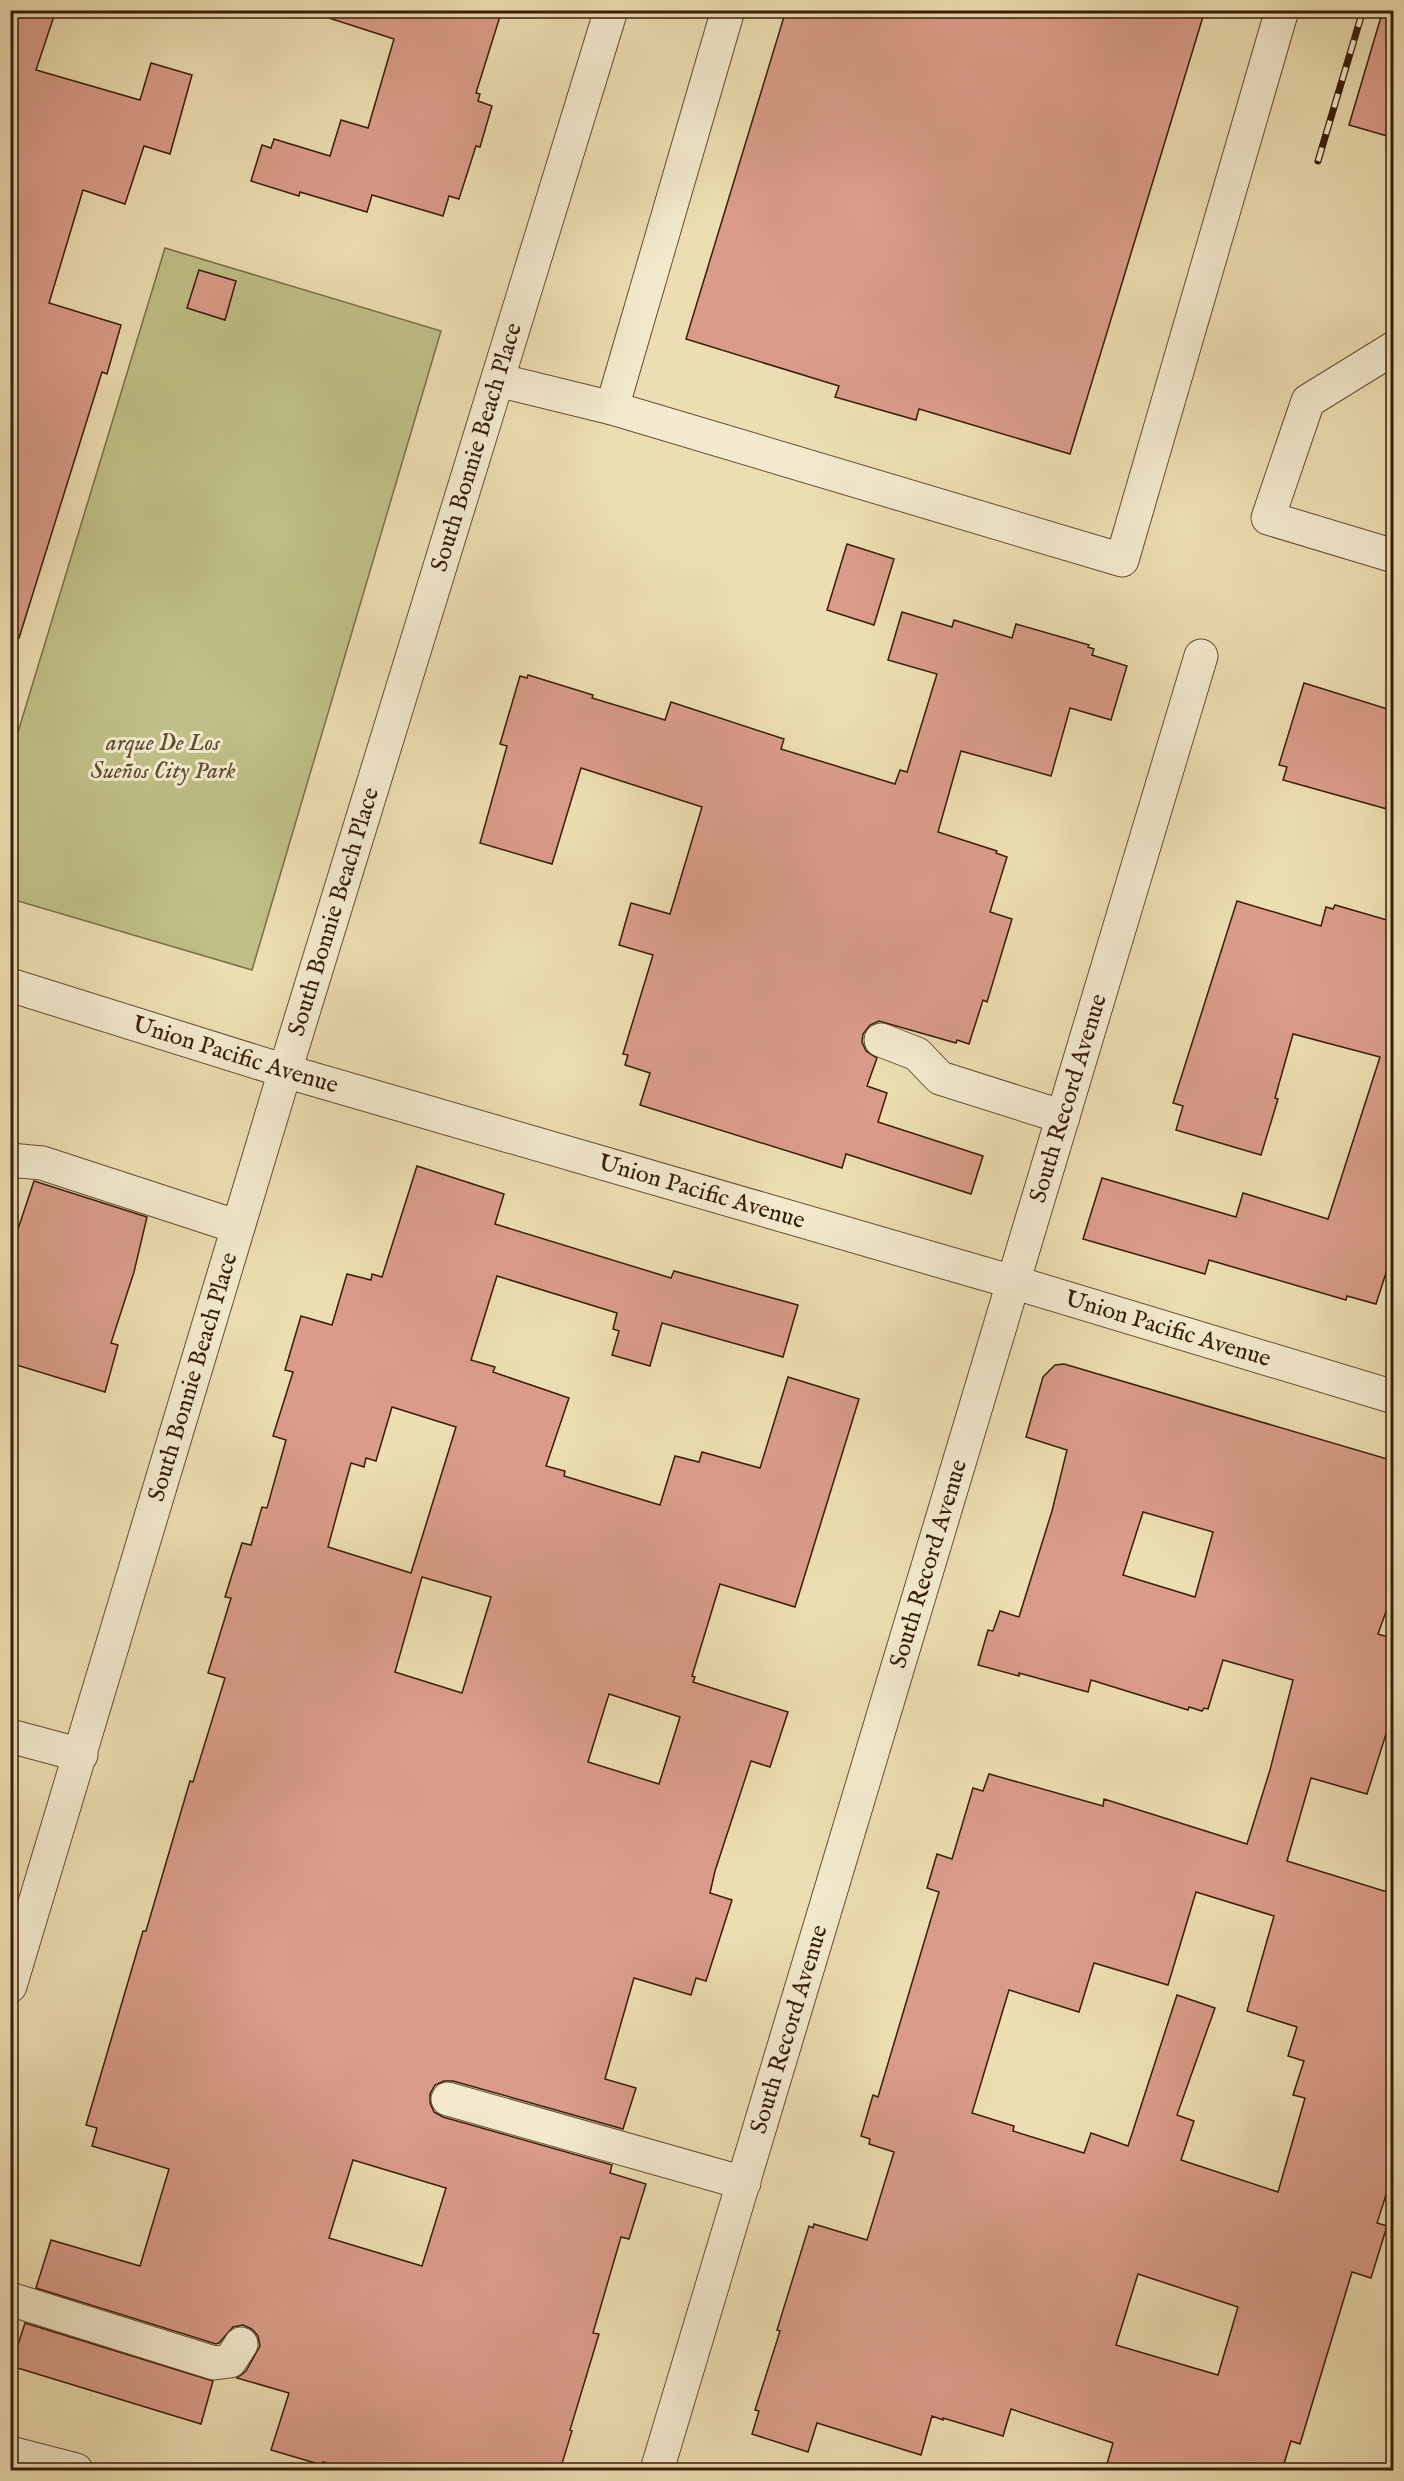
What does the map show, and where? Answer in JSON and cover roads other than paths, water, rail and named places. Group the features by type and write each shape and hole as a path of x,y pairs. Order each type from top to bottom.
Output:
{"street":[{"name":"South Bonnie Beach Place","path":"10,1986 285,1071 611,10"},
{"path":"612,408 728,10"},
{"path":"498,380 612,408 1122,560 1282,10"},
{"path":"1394,348 1308,401 1268,518 1394,556"},
{"name":"South Record Avenue","path":"657,2470 1201,656"},
{"name":"Union Pacific Avenue","path":"10,985 285,1071 1013,1282 1394,1397"},
{"path":"880,1040 917,1054 940,1078 1063,1117"},
{"path":"10,1160 42,1163 238,1227"},
{"path":"10,1736 81,1755"},
{"path":"448,2098 744,2183"},
{"path":"10,2299 214,2363 230,2361 241,2344"},
{"path":"10,2453 76,2470"}],"railway":[{"path":"1318,161 1363,10"}],"park label":[{"name":"arque De Los Sueños City Park","path":"163,757"}]}
